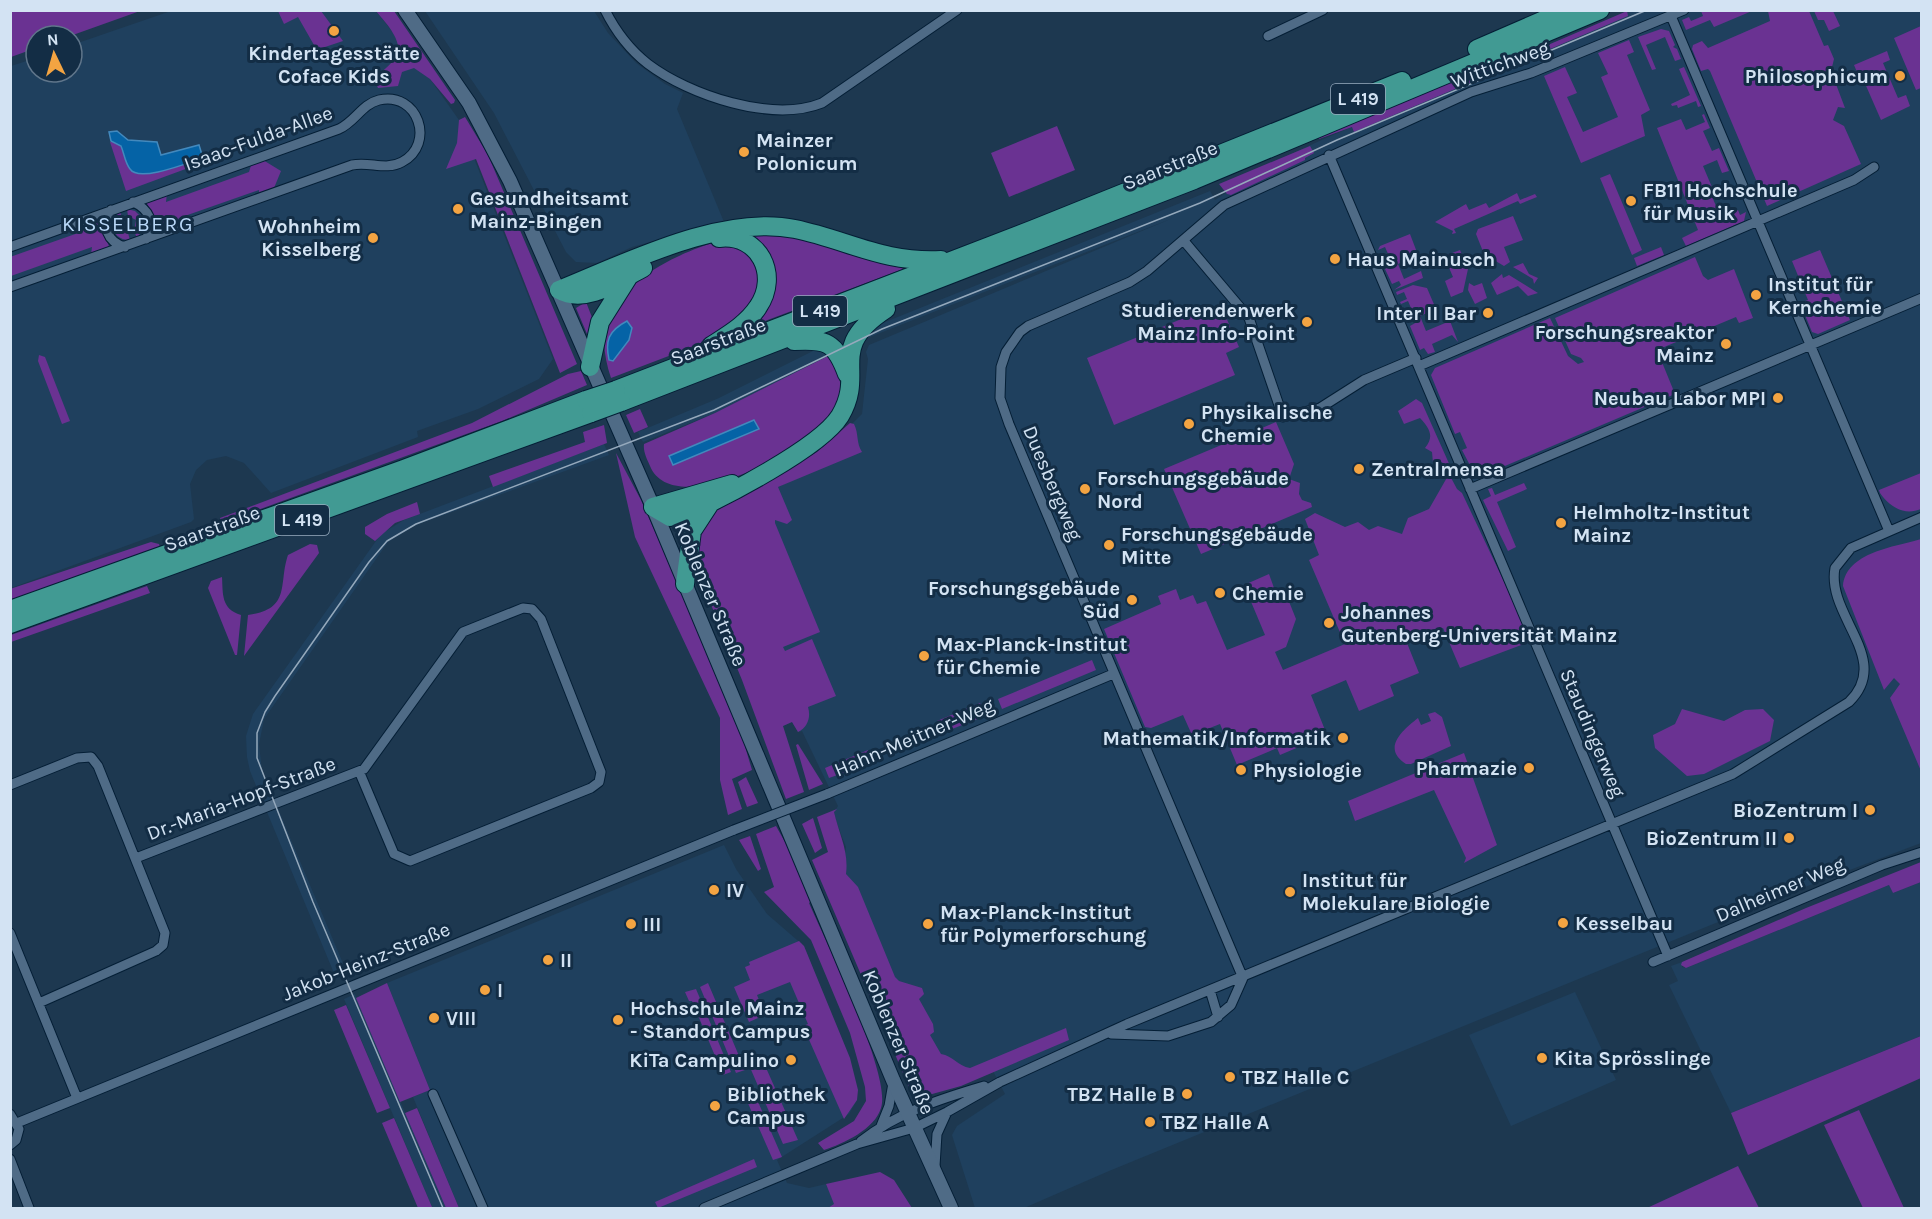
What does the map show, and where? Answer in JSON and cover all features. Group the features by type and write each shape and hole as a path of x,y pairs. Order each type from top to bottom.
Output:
{"highway":[{"name":"Saarstraße","path":"618,396 685,363 955,259 1421,73 1567,10"},
{"name":"Saarstraße","path":"10,624 618,396 780,342 915,290 1194,180 1600,10"},
{"path":"559,290 697,237 743,227 794,229 892,258 955,259"},
{"path":"559,290 573,296 587,295 687,247 726,237 745,241 763,259 767,286 754,313 732,332 685,363"},
{"path":"590,367 600,322 630,275"},
{"path":"653,507 674,517 710,503 798,452 835,422 846,400 851,350 858,331 870,319 915,290"},
{"path":"780,342 814,340 828,344 838,354 848,376"},
{"name":"Saarstraße","path":"10,610 393,473 589,407"},
{"path":"653,507 750,479"},
{"path":"686,584 692,531 710,503"}],"main road":[{"name":"Koblenzer Straße","path":"405,10 468,103 510,181 653,507 893,1080 951,1209"}],"street":[{"path":"605,10 618,33 647,64 675,80 723,100 782,110 809,108 822,103 957,10"},
{"path":"1268,36 1323,10"},
{"name":"Wittichweg","path":"1329,155 1471,92 1531,73 1684,10"},
{"path":"1671,16 1889,531"},
{"name":"Isaac-Fulda-Allee","path":"10,246 339,129 377,100 400,101 411,108 419,121 421,138 416,150 397,165 352,165 10,287"},
{"name":"Duesbergweg","path":"1243,978 1009,424 1000,398 1000,367 1011,343 1028,326 1130,282 1147,272 1224,205 1329,155"},
{"name":"Staudingerweg","path":"1329,155 1668,956"},
{"path":"1184,241 1249,318 1283,417 1320,408 1364,380 1417,362 1758,221 1854,180 1874,167"},
{"path":"133,202 143,207 150,217 151,228 146,239"},
{"path":"111,210 106,220 108,234 114,242 125,247"},
{"path":"1470,489 1922,298"},
{"path":"704,1209 857,1144 914,1128 999,1082 1106,1034 1733,774 1854,698 1862,686 1865,668 1860,650 1836,594 1834,568 1851,548 1922,517"},
{"name":"Dr.-Maria-Hopf-Straße","path":"136,858 368,766 463,632 517,609 528,608 535,611 541,619 601,772 599,782 591,788 410,861 394,854 359,771"},
{"name":"Hahn-Meitner-Weg","path":"731,832 1113,674"},
{"name":"Dr.-Maria-Hopf-Straße","path":"10,785 77,758 91,757 98,766 165,933 163,945 156,951 39,1003"},
{"name":"Jakob-Heinz-Straße","path":"17,1123 731,832"},
{"name":"Dalheimer Weg","path":"1653,962 1882,865 1922,852"},
{"path":"10,933 77,1098"},
{"path":"1106,1034 1174,1036 1218,1017 1236,996 1243,978"},
{"path":"1210,990 1218,1017"},
{"path":"881,1126 889,1106 893,1080"},
{"path":"857,1144 881,1126 907,1112 999,1082"},
{"path":"433,1094 483,1209"},
{"path":"935,1174 937,1134 947,1112"},
{"path":"10,1114 17,1123 18,1135 10,1145"},
{"path":"10,1159 29,1209"}],"shaded area":[{"path":"11,10 140,10 84,31 84,24 24,24 24,52 11,57"},
{"name":"KISSELBERG","path":"171,11 376,11 459,120 553,359 539,379 478,409 417,431 418,437 271,493 244,463 226,456 207,460 196,470 190,484 194,519 191,522 11,588 11,66 24,62 24,84 84,84 84,41"},
{"path":"278,11 321,11 343,41 322,48 314,45 298,17 284,24"},
{"path":"376,11 394,11 455,100 454,103 451,104 430,79 414,68 402,72 398,86 378,88 375,81 394,60 398,44"},
{"path":"425,11 594,11 608,33 636,63 665,84 683,93 677,109 724,222 632,247 597,263 576,262 566,252 494,113"},
{"path":"1627,11 1628,16 1543,52 1541,48"},
{"name":"Johannes Gutenberg-Universität Mainz","path":"1629,11 1921,11 1921,843 1789,893 1109,1171 1024,1208 975,1208 952,1135 957,1126 1005,1094 993,1071 946,1087 839,889 846,847 834,812 838,806 802,731 798,732 792,722 783,726 745,502 797,478 862,414 868,359 866,352 869,345 1173,218 857,342 863,331 1210,191 1215,200 1226,193 1222,186 1326,138"},
{"path":"1701,11 1752,11 1714,27 1710,20 1686,30 1682,20 1689,17 1691,21 1703,16"},
{"path":"1768,11 1809,11 1824,46 1828,45 1834,59 1831,71 1845,108 1838,107 1833,120 1844,126 1861,164 1767,206 1710,71 1708,69 1701,71 1692,49 1693,45 1702,41 1708,48 1770,21"},
{"path":"1814,11 1833,11 1840,26 1829,31 1824,20 1818,20"},
{"path":"1921,26 1921,88 1916,90 1894,38"},
{"path":"1661,29 1669,31 1675,45 1673,47 1677,49 1681,59 1675,61 1665,37 1646,45 1656,69 1652,70 1638,37"},
{"path":"1629,40 1634,52 1627,55 1650,110 1641,115 1645,136 1581,163 1544,76 1565,67 1577,93 1567,97 1583,132 1618,117 1601,77 1608,74 1598,53"},
{"path":"1532,48 1535,55 1354,132 1352,127 1319,139 1318,136"},
{"path":"1887,51 1890,60 1883,63 1898,98 1906,95 1910,106 1881,120 1860,72 1857,72 1854,65"},
{"path":"1684,67 1701,106 1698,107 1696,101 1678,108 1677,105 1672,106 1671,104 1690,95 1679,69"},
{"path":"1704,114 1710,128 1703,131 1712,151 1719,148 1729,171 1722,173 1717,160 1703,166 1714,192 1711,194 1721,218 1738,210 1740,215 1746,212 1744,221 1686,246 1682,238 1698,230 1657,128 1681,119 1686,130 1705,122 1702,115"},
{"path":"465,117 488,155 577,364 560,373 476,159 446,169 457,143 459,120"},
{"path":"1057,126 1075,170 1009,197 991,153"},
{"path":"110,142 116,142 121,146 130,170 142,172 175,167 216,151 218,157 126,191"},
{"path":"1310,146 1314,153 1305,160 1231,195 1227,194 1219,184"},
{"path":"263,160 281,171 274,188 259,196 259,190 179,218 175,225 157,232 146,201 167,193 166,202 249,172 252,162"},
{"path":"1610,174 1642,250 1632,255 1600,178"},
{"path":"1517,193 1520,200 1535,194 1537,197 1520,204 1518,201 1454,229 1456,233 1452,234 1453,231 1435,222 1466,204 1469,210 1486,203 1489,208"},
{"path":"127,209 135,211 143,219 142,231 137,238 134,231 136,220 128,216"},
{"path":"120,211 122,218 120,229 128,233 130,240 119,237 114,232 113,220"},
{"path":"1513,216 1523,240 1504,247 1510,262 1504,266 1484,254 1476,234 1478,229"},
{"path":"99,221 110,249 91,255 92,247 11,276 10,257 81,232 84,222"},
{"path":"1410,234 1418,255 1398,264 1404,279 1421,271 1423,278 1394,290 1401,285 1399,281 1392,284 1385,269 1393,265 1385,247 1378,250 1380,246"},
{"path":"746,235 795,236 896,263 903,269 765,321 757,320 772,297"},
{"path":"717,242 743,245 764,273 752,308 708,341 611,378 604,339 609,315 616,302 626,290 655,269 688,252"},
{"path":"1661,247 1664,255 1637,266 1634,258"},
{"path":"1460,250 1468,269 1463,292 1451,297 1445,281 1453,277 1444,256"},
{"path":"1820,250 1850,320 1818,334 1812,332 1800,303 1808,300 1792,261"},
{"path":"1695,257 1703,276 1708,280 1734,269 1753,318 1739,323 1736,317 1657,350 1675,394 1486,474 1474,473 1462,450 1467,448 1460,432 1455,434 1431,375 1435,368 1550,318 1568,356 1578,364 1584,362 1581,358 1571,354 1555,318"},
{"path":"1523,263 1529,274 1538,278 1534,284 1533,279 1513,267"},
{"path":"1502,274 1503,278 1509,275 1538,293 1528,296 1518,286 1497,295 1491,283"},
{"path":"1469,283 1474,286 1482,283 1487,298 1475,304 1468,290"},
{"path":"1413,285 1427,288 1436,309 1420,316 1426,331 1450,321 1458,342 1452,335 1432,344 1435,352 1428,354 1424,348 1420,350 1410,326 1417,322 1408,301 1401,304 1400,302 1407,299 1404,292 1397,295 1396,292"},
{"path":"586,302 595,325 590,341 576,308"},
{"path":"1208,308 1225,315 1239,347 1226,353 1235,375 1114,425 1087,358"},
{"path":"823,346 834,353 715,413 643,442 638,432 719,398"},
{"path":"834,353 840,387 836,407 824,423 803,441 776,458 746,473 715,483 687,487 664,482 650,466 644,444 715,413"},
{"path":"39,355 45,357 70,421 62,424 38,361"},
{"path":"581,371 587,385 502,421 222,523 220,518 472,423 568,374"},
{"path":"1416,399 1422,403 1451,468 1438,460 1433,463 1432,452 1425,448 1430,440 1430,432 1420,418 1404,424 1398,411"},
{"path":"640,409 648,427 634,433 626,415"},
{"path":"1276,422 1294,464 1289,479 1300,483 1299,494 1302,500 1311,503 1312,507 1201,554 1164,469"},
{"path":"850,423 856,428 862,452 778,487 792,520 787,524 775,520 775,523 820,632 783,647 785,651 812,639 836,696 808,707 808,721 798,732 792,722 783,726 804,792 786,799 742,680 698,573 696,538 716,511 817,452"},
{"path":"604,425 607,443 493,487 489,476 585,442 583,432"},
{"path":"604,444 609,455 416,525 388,542 264,719 259,744 262,771 347,973 336,978 250,771 246,736 253,714 381,534 404,520"},
{"path":"616,453 641,500 736,716 752,770 732,779 742,809 728,815 720,780 720,718 635,537"},
{"path":"1921,473 1921,509 1903,511 1888,502 1880,493 1879,490"},
{"path":"1449,474 1457,489 1462,493 1532,641 1460,668 1443,628 1407,643 1419,673 1390,685 1394,696 1359,711 1346,680 1311,695 1327,735 1280,755 1277,748 1237,765 1220,724 1192,735 1183,715 1151,728 1145,727 1104,629 1161,604 1158,596 1176,589 1180,600 1193,595 1197,604 1206,601 1227,650 1265,635 1244,585 1269,574 1279,602 1288,599 1296,619 1286,647 1275,652 1283,670 1345,644 1309,560 1319,555 1305,519 1315,513 1345,527 1358,522 1369,530 1378,526 1402,534 1408,518 1429,509"},
{"path":"1524,483 1527,489 1497,502 1516,547 1508,551 1483,500 1491,496 1488,489 1492,488 1495,495"},
{"path":"417,502 420,514 395,523 375,541 365,534 365,527 387,514"},
{"path":"1922,539 1921,771 1890,698 1900,684 1894,678 1884,690 1843,586 1846,575 1862,558 1886,548"},
{"path":"151,542 159,544 160,547 11,600 10,589"},
{"path":"310,544 317,545 319,553 244,656 248,615 262,612 277,601 281,594 288,555"},
{"path":"222,577 226,605 241,615 237,655 235,655 208,588 211,581"},
{"path":"147,586 150,593 11,642 11,635"},
{"path":"1092,660 1096,670 1002,709 998,699"},
{"path":"980,703 985,716 942,733 937,721"},
{"path":"1682,709 1724,721 1745,710 1763,709 1774,720 1770,741 1704,774 1687,776 1655,748 1653,735 1675,724"},
{"path":"1435,712 1442,717 1451,746 1411,764 1406,764 1395,752 1397,739 1418,718 1421,725 1431,721 1428,714"},
{"path":"798,744 823,784 809,790 796,745"},
{"path":"868,750 866,765 829,778 825,768"},
{"path":"1464,753 1497,845 1464,863 1466,858 1434,790 1355,821 1348,801"},
{"path":"746,777 758,803 747,807 738,782"},
{"path":"837,809 834,812 845,850 846,874 858,887 895,977 899,981 922,988 924,994 919,999 933,1024 934,1032 930,1035 941,1054 970,1068 1066,1028 1069,1040 961,1086 925,1096 919,1095 909,1087 812,860 828,852 817,817"},
{"path":"813,818 822,848 815,853 802,824"},
{"path":"776,826 799,867 812,900 809,903 855,1007 877,1068 882,1092 881,1108 872,1123 849,1140 824,1150 818,1143 854,1121 866,1101 865,1087 850,1033 811,940 764,892 774,887 756,834"},
{"path":"750,836 761,869 758,871 739,840"},
{"name":"Hochschule Mainz - Standort Campus","path":"724,845 736,869 767,914 804,946 853,1070 857,1100 849,1114 777,1160 787,1183 809,1188 826,1184 835,1205 828,1208 459,1208 413,1097 430,1090 387,983"},
{"path":"1921,862 1921,882 1893,893 1889,885 1686,968 1681,965 1682,962 1806,908"},
{"path":"1921,882 1921,1036 1731,1113 1669,985 1678,981 1671,966 1682,962 1682,967 1686,968 1889,885 1893,893"},
{"path":"799,941 804,946 850,1058 858,1090 857,1100 844,1119 803,1026 808,1024 790,982 757,995 765,1015 749,1022 734,987 750,980 745,967 750,965 749,962"},
{"path":"387,983 430,1090 400,1102 356,998"},
{"path":"708,983 745,1070 736,1073 700,987"},
{"path":"696,989 731,1072 723,1075 692,1001 689,1001 685,992"},
{"name":"Kita Sprösslinge","path":"1575,992 1616,1080 1511,1126 1469,1035"},
{"path":"355,994 446,1208 432,1207 344,999"},
{"path":"346,1005 390,1108 377,1113 334,1010"},
{"path":"1921,1036 1921,1078 1748,1155 1731,1113"},
{"path":"763,1061 798,1140 783,1144 749,1065"},
{"path":"752,1088 782,1157 773,1160 743,1092"},
{"path":"417,1108 459,1208 446,1208 405,1113"},
{"path":"1859,1110 1904,1208 1863,1208 1824,1125"},
{"path":"394,1118 432,1207 418,1208 382,1123"},
{"path":"754,1159 757,1167 658,1208 655,1202"},
{"path":"1738,1166 1759,1208 1647,1208"},
{"path":"880,1172 894,1180 912,1208 828,1208 834,1204 826,1184"}],"water":[{"path":"117,131 128,140 157,142 161,155 199,145 203,158 154,173 135,173 128,167 121,146 111,141 109,132"},
{"path":"627,321 632,328 629,340 613,361 609,360 607,347 609,337"},
{"path":"754,420 759,429 673,465 669,456"}],"tram line":[{"path":"443,1208 313,902 257,758 257,733 265,712 369,562 387,541 416,524 714,410 882,329 1200,203 1337,140 1647,10"}],"place":[{"name":"Kindertagesstätte Coface Kids","path":"334,31"},
{"name":"Philosophicum","path":"1900,76"},
{"name":"Mainzer Polonicum","path":"744,152"},
{"name":"FB11 Hochschule für Musik","path":"1631,201"},
{"name":"Gesundheitsamt Mainz-Bingen","path":"458,209"},
{"name":"Wohnheim Kisselberg","path":"373,238"},
{"name":"Haus Mainusch","path":"1335,259"},
{"name":"Institut für Kernchemie","path":"1756,295"},
{"name":"Inter II Bar","path":"1488,313"},
{"name":"Studierendenwerk Mainz Info-Point","path":"1307,322"},
{"name":"Forschungsreaktor Mainz","path":"1726,344"},
{"name":"Neubau Labor MPI","path":"1778,398"},
{"name":"Physikalische Chemie","path":"1189,424"},
{"name":"Zentralmensa","path":"1359,469"},
{"name":"Forschungsgebäude Nord","path":"1085,489"},
{"name":"Helmholtz-Institut Mainz","path":"1561,523"},
{"name":"Forschungsgebäude Mitte","path":"1109,545"},
{"name":"Chemie","path":"1220,593"},
{"name":"Forschungsgebäude Süd","path":"1132,600"},
{"name":"Johannes Gutenberg-Universität Mainz","path":"1329,623"},
{"name":"Max-Planck-Institut für Chemie","path":"924,656"},
{"name":"Mathematik/Informatik","path":"1343,738"},
{"name":"Pharmazie","path":"1529,768"},
{"name":"Physiologie","path":"1241,770"},
{"name":"BioZentrum I","path":"1870,810"},
{"name":"BioZentrum II","path":"1789,838"},
{"name":"IV","path":"714,890"},
{"name":"Institut für Molekulare Biologie","path":"1290,892"},
{"name":"Kesselbau","path":"1563,923"},
{"name":"III","path":"631,924"},
{"name":"Max-Planck-Institut für Polymerforschung","path":"928,924"},
{"name":"II","path":"548,960"},
{"name":"I","path":"485,990"},
{"name":"VIII","path":"434,1018"},
{"name":"Hochschule Mainz - Standort Campus","path":"618,1020"},
{"name":"Kita Sprösslinge","path":"1542,1058"},
{"name":"KiTa Campulino","path":"791,1060"},
{"name":"TBZ Halle C","path":"1230,1077"},
{"name":"TBZ Halle B","path":"1187,1094"},
{"name":"Bibliothek Campus","path":"715,1106"},
{"name":"TBZ Halle A","path":"1150,1122"}],"district":[{"name":"KISSELBERG","path":"128,224"}]}
